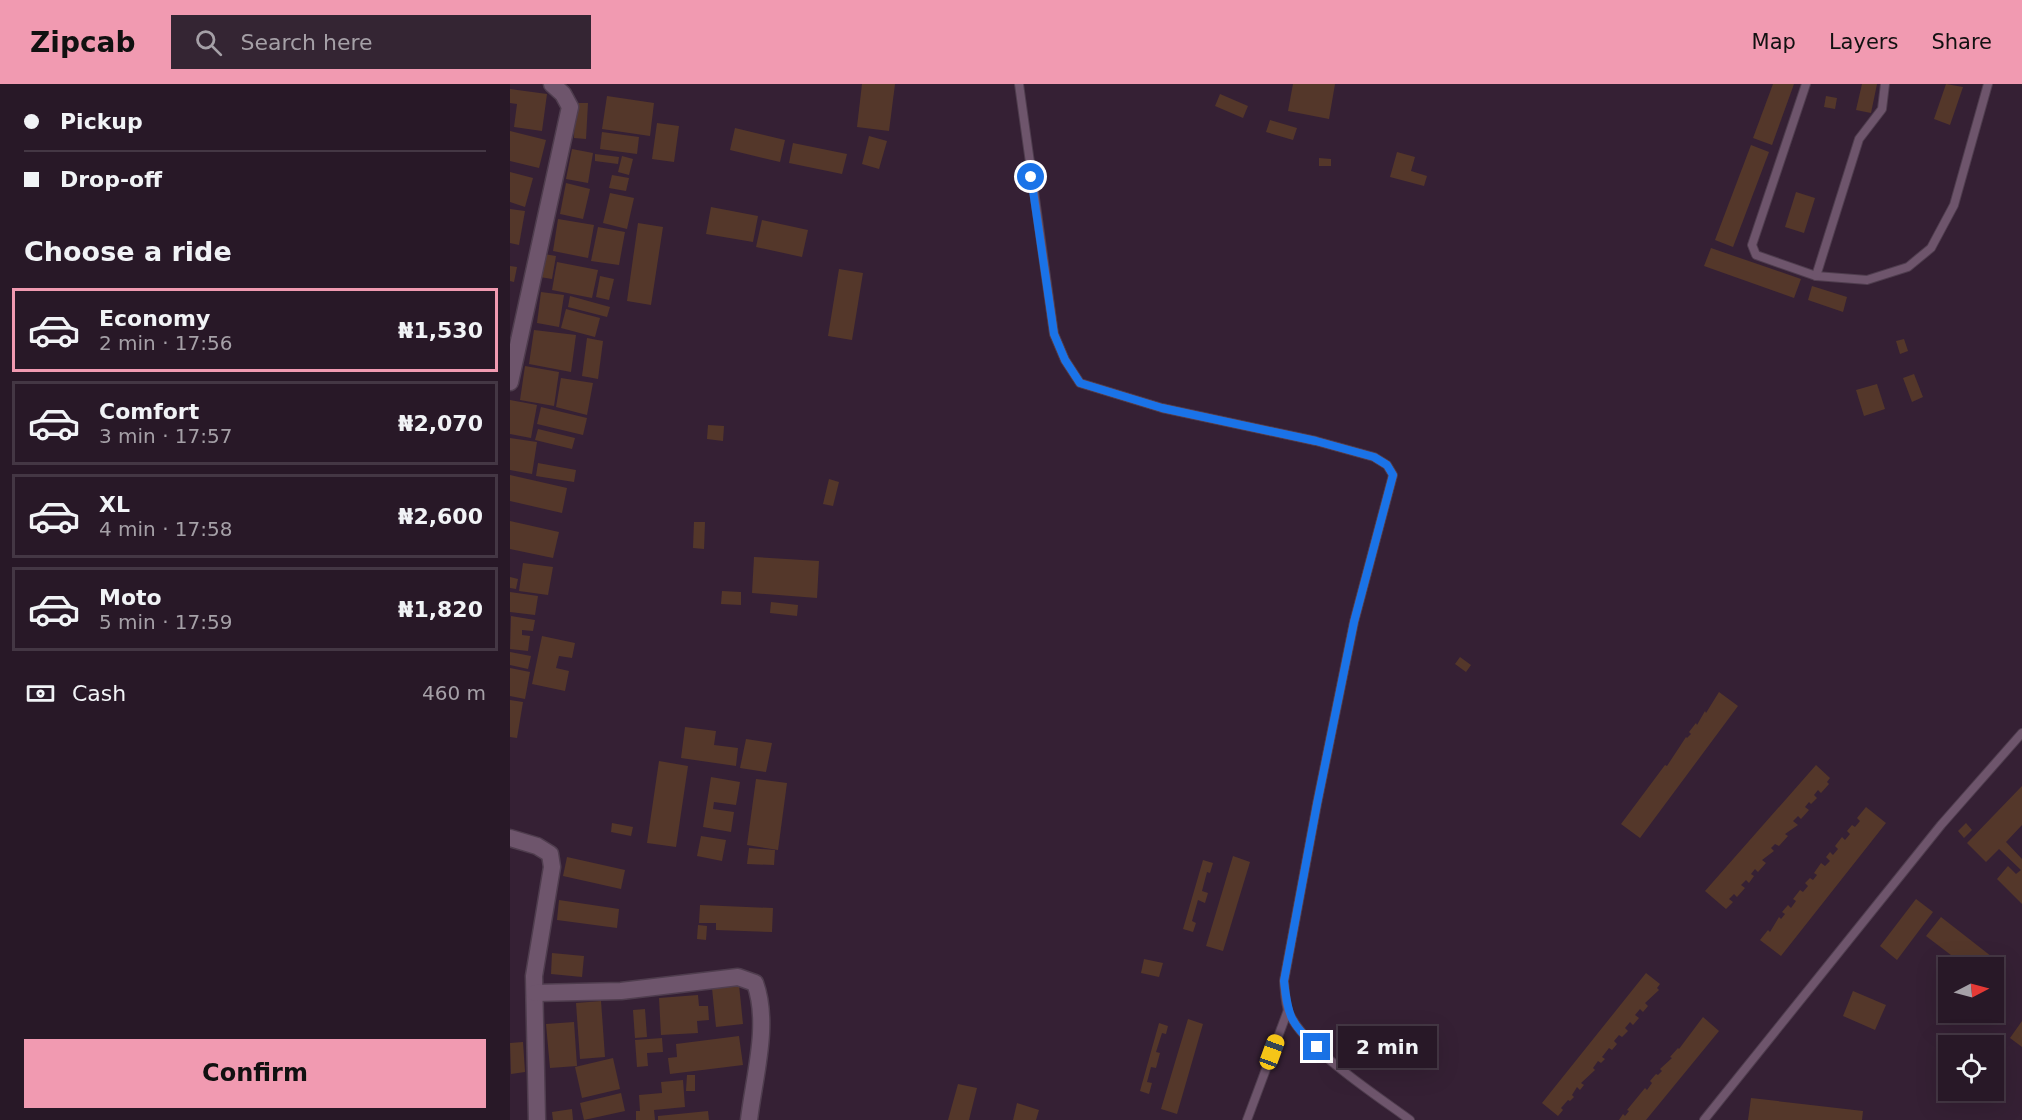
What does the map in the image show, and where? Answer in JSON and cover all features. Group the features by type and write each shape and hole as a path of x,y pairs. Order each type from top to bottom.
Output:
{"street":[{"path":"510,382 570,107 563,94 552,84"},
{"path":"510,838 537,846 550,854 551,860 534,976 537,1120"},
{"path":"535,993 621,991 738,977 754,982 761,999 762,1017 749,1120"}],"lane":[{"path":"1019,84 1054,334 1065,360 1080,383 1162,408 1316,441 1374,457 1387,465 1393,475 1354,622 1284,981 1287,1010 1299,1032 1352,1077 1410,1120"},
{"path":"1806,84 1756,226 1752,245 1756,255 1816,276 1867,280 1908,267 1931,248 1954,205 1988,84"},
{"path":"1816,276 1859,139 1882,109 1886,84"},
{"path":"1704,1120 1941,825 2022,734"},
{"path":"1247,1120 1287,1010"}],"building":[{"path":"862,84 895,84 889,131 857,127"},
{"path":"1293,84 1335,84 1329,119 1288,111"},
{"path":"1773,84 1794,84 1772,145 1753,138"},
{"path":"1862,84 1877,84 1871,113 1856,110"},
{"path":"1946,84 1963,87 1950,125 1934,119"},
{"path":"510,89 547,94 542,131 514,127 517,104 510,103"},
{"path":"1220,94 1248,106 1243,118 1215,106"},
{"path":"607,96 654,103 650,136 602,129"},
{"path":"1826,96 1837,98 1835,109 1824,107"},
{"path":"575,103 588,103 586,139 574,138"},
{"path":"1270,120 1297,128 1293,140 1266,132"},
{"path":"657,123 679,126 674,162 652,159"},
{"path":"735,128 785,140 780,162 730,150"},
{"path":"510,131 546,140 539,168 510,161"},
{"path":"602,132 639,137 637,154 600,149"},
{"path":"869,136 887,141 879,169 862,164"},
{"path":"793,143 847,154 842,174 789,163"},
{"path":"1751,145 1769,152 1733,247 1715,240"},
{"path":"572,149 593,153 588,183 566,179"},
{"path":"1397,152 1415,157 1411,171 1427,176 1424,186 1390,177"},
{"path":"595,154 619,157 618,164 595,161"},
{"path":"622,156 633,159 629,175 618,172"},
{"path":"1319,158 1331,159 1331,166 1319,166"},
{"path":"510,172 533,178 525,207 510,202"},
{"path":"612,175 629,178 626,191 609,188"},
{"path":"566,183 590,189 583,219 560,214"},
{"path":"1796,192 1815,198 1804,233 1785,227"},
{"path":"610,193 634,198 627,229 603,223"},
{"path":"711,207 758,216 753,242 706,234"},
{"path":"510,209 525,211 519,245 510,243"},
{"path":"558,219 594,225 588,258 553,251"},
{"path":"762,220 808,230 802,257 756,247"},
{"path":"638,223 663,227 651,305 627,301"},
{"path":"598,227 625,232 619,265 591,261"},
{"path":"1711,248 1801,279 1794,298 1704,266"},
{"path":"544,254 556,256 552,279 540,277"},
{"path":"557,262 598,270 592,298 552,290"},
{"path":"510,266 517,267 514,282 510,281"},
{"path":"839,269 863,273 852,340 828,336"},
{"path":"600,276 614,279 609,300 596,297"},
{"path":"1812,286 1847,297 1843,312 1808,300"},
{"path":"541,292 564,295 559,327 537,323"},
{"path":"570,296 610,307 607,317 568,307"},
{"path":"566,309 600,318 595,337 561,328"},
{"path":"534,330 576,335 571,372 529,364"},
{"path":"587,338 603,341 598,379 582,376"},
{"path":"1904,339 1908,351 1900,354 1896,341"},
{"path":"525,366 559,372 554,406 520,400"},
{"path":"1914,374 1923,397 1912,402 1903,378"},
{"path":"561,378 593,383 587,415 556,407"},
{"path":"1877,384 1885,409 1864,416 1856,390"},
{"path":"510,400 537,405 531,438 510,434"},
{"path":"541,407 587,418 583,435 537,424"},
{"path":"708,425 724,426 723,441 707,439"},
{"path":"538,429 575,438 572,449 535,440"},
{"path":"510,438 537,442 532,474 510,470"},
{"path":"538,463 576,470 574,482 536,476"},
{"path":"510,475 567,488 562,513 510,501"},
{"path":"829,479 839,482 833,506 823,504"},
{"path":"510,521 559,532 553,558 510,549"},
{"path":"694,522 705,522 704,549 693,548"},
{"path":"754,557 819,561 817,598 752,593"},
{"path":"523,563 553,567 548,595 519,591"},
{"path":"510,577 518,579 516,589 510,588"},
{"path":"722,591 741,592 741,605 721,604"},
{"path":"510,592 538,596 535,615 510,612"},
{"path":"771,602 798,605 797,616 770,613"},
{"path":"511,616 535,620 533,631 522,630 522,635 530,636 528,651 510,649"},
{"path":"542,636 575,643 572,658 559,656 556,668 569,671 565,691 532,684"},
{"path":"510,652 531,656 528,669 510,665"},
{"path":"1460,657 1471,665 1466,672 1455,664"},
{"path":"510,668 530,672 525,699 510,696"},
{"path":"1719,692 1738,706 1640,838 1621,824 1665,765 1667,766 1686,737 1691,734 1689,732 1696,723 1697,725 1705,711 1706,713"},
{"path":"510,700 523,702 517,738 510,737"},
{"path":"685,727 716,731 714,745 738,748 736,766 681,758"},
{"path":"746,739 772,743 766,772 740,768"},
{"path":"659,761 688,766 676,847 647,843"},
{"path":"1816,765 1830,778 1827,782 1829,784 1821,793 1818,790 1814,795 1817,798 1805,807 1809,810 1801,819 1798,816 1793,821 1798,825 1785,834 1788,836 1779,846 1775,844 1771,848 1774,851 1762,860 1766,863 1758,872 1755,869 1751,874 1754,876 1749,883 1746,880 1741,885 1745,888 1737,897 1734,894 1729,899 1733,902 1726,909 1705,891"},
{"path":"711,777 740,782 736,805 714,802 713,809 734,812 731,832 703,827"},
{"path":"756,779 787,783 778,850 747,845"},
{"path":"2022,786 2022,825 2006,842 2022,859 2022,904 1997,879 2008,866 2016,874 2021,870 1999,849 1986,862 1967,843"},
{"path":"1866,807 1886,823 1781,956 1760,940 1768,930 1770,932 1779,917 1781,919 1785,914 1782,912 1788,905 1791,908 1796,901 1793,899 1800,890 1803,892 1808,886 1805,883 1810,878 1813,880 1817,875 1814,873 1821,863 1825,866 1830,861 1826,857 1830,852 1833,855 1838,849 1835,846 1842,837 1845,840 1850,834 1847,831 1860,821 1857,818"},
{"path":"612,823 633,827 631,836 611,832"},
{"path":"1966,823 1972,830 1964,838 1958,831"},
{"path":"701,836 726,840 722,861 697,856"},
{"path":"749,848 775,850 774,865 747,864"},
{"path":"1233,856 1250,862 1223,951 1206,946"},
{"path":"567,857 625,870 621,889 563,876"},
{"path":"1203,860 1213,863 1210,873 1207,872 1202,891 1208,893 1205,903 1198,900 1192,921 1196,923 1193,932 1183,929"},
{"path":"1916,899 1933,912 1897,960 1880,946"},
{"path":"559,900 619,909 617,928 557,920"},
{"path":"700,905 773,908 772,932 716,930 716,923 699,923"},
{"path":"1941,917 1992,957 1954,957 1926,936"},
{"path":"698,925 707,926 706,940 697,939"},
{"path":"552,953 584,956 582,977 551,974"},
{"path":"1144,959 1163,963 1159,977 1141,973"},
{"path":"1646,973 1660,984 1657,988 1659,990 1645,1003 1648,1006 1643,1012 1640,1009 1635,1015 1639,1018 1633,1025 1630,1022 1625,1028 1628,1031 1622,1037 1619,1035 1614,1041 1617,1044 1612,1050 1609,1048 1602,1057 1605,1059 1601,1063 1598,1061 1593,1068 1595,1070 1581,1083 1584,1085 1580,1090 1577,1087 1572,1095 1574,1097 1561,1108 1563,1110 1558,1116 1542,1103"},
{"path":"739,985 743,1024 716,1027 712,988"},
{"path":"1853,991 1886,1005 1875,1030 1843,1016"},
{"path":"698,995 699,1006 708,1006 709,1020 697,1021 698,1033 661,1035 659,998"},
{"path":"601,1001 605,1057 580,1059 576,1003"},
{"path":"645,1009 647,1037 635,1038 633,1010"},
{"path":"1703,1017 1719,1031 1646,1120 1619,1120 1623,1114 1625,1116 1629,1111 1627,1110 1645,1088 1647,1090 1652,1083 1650,1081 1662,1071 1660,1069 1672,1058 1670,1057 1679,1049"},
{"path":"1188,1019 1203,1024 1177,1114 1161,1109"},
{"path":"2022,1021 2022,1047 2010,1038"},
{"path":"574,1022 577,1066 550,1068 546,1024"},
{"path":"1159,1023 1168,1026 1166,1034 1162,1033 1156,1052 1160,1053 1156,1068 1151,1067 1147,1082 1152,1083 1149,1094 1140,1091"},
{"path":"739,1036 743,1065 670,1074 668,1058 677,1057 676,1044"},
{"path":"662,1038 663,1052 647,1053 648,1066 637,1067 635,1040"},
{"path":"523,1042 525,1072 511,1074 510,1043"},
{"path":"613,1058 620,1089 582,1098 575,1067"},
{"path":"687,1075 695,1075 695,1091 686,1091"},
{"path":"683,1080 685,1107 654,1110 655,1120 636,1120 636,1111 640,1111 639,1095 662,1093 661,1082"},
{"path":"958,1084 977,1088 969,1120 948,1120"},
{"path":"621,1093 625,1111 584,1120 580,1103"},
{"path":"1751,1098 1863,1111 1862,1120 1748,1120"},
{"path":"1017,1103 1039,1110 1036,1120 1013,1120"},
{"path":"572,1109 573,1120 553,1120 552,1112"},
{"path":"708,1111 709,1120 658,1120 658,1116"}],"route":[{"path":"1031,177 1054,334 1065,360 1080,383 1162,408 1316,441 1374,457 1387,465 1393,475 1354,622 1284,981 1287,1010 1299,1032 1317,1047"}]}
